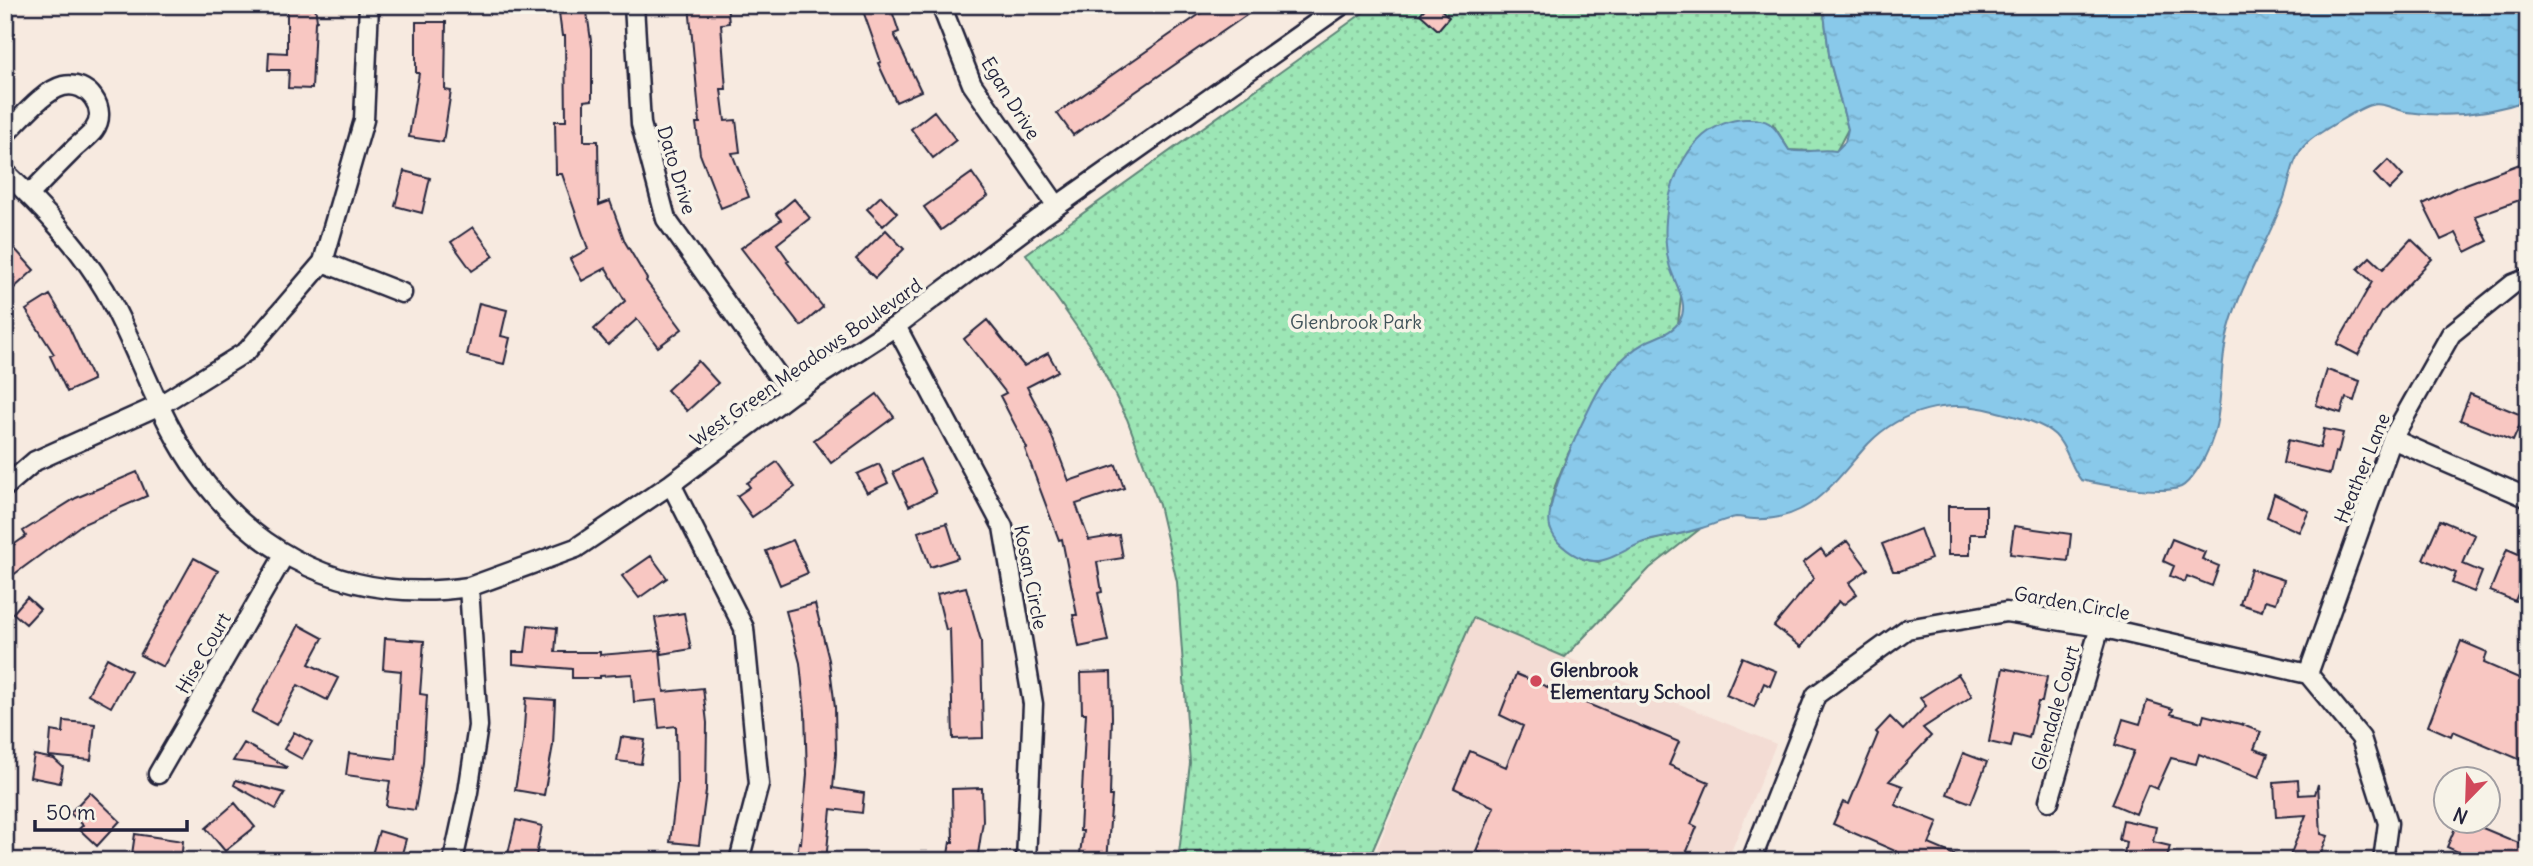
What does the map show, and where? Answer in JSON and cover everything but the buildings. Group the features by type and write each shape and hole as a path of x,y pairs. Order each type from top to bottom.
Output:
{"street":[{"path":"5,487 35,461 160,405 247,351 323,262 364,120 369,5"},
{"name":"Dato Drive","path":"634,5 641,124 666,219 791,394"},
{"name":"Egan Drive","path":"941,5 972,84 1057,206"},
{"name":"West Green Meadows Boulevard","path":"5,173 72,242 105,291 187,457 206,486 247,528 285,554 349,582 400,591 437,591 469,587 576,548 671,484 791,394 896,326 1330,9"},
{"path":"5,134 49,93 64,86 78,86 97,101 100,109 94,130 29,195"},
{"path":"323,262 402,293"},
{"name":"Heather Lane","path":"2308,674 2392,439 2451,334 2513,284 2528,278"},
{"name":"Kosan Circle","path":"896,326 1003,527 1033,704 1026,861"},
{"path":"2392,439 2528,498"},
{"path":"671,484 744,628 759,784 739,861"},
{"name":"Hise Court","path":"158,774 285,554"},
{"path":"453,861 468,792 478,726 469,587"},
{"name":"Garden Circle","path":"1751,861 1816,695 1908,629 2006,612 2100,627 2308,674"},
{"name":"Glendale Court","path":"2049,801 2100,627"},
{"path":"2308,674 2361,738 2388,823 2383,861"}],"shaded area":[{"name":"Glenbrook Elementary School","path":"1473,618 1776,744 1727,861 1372,861"}],"green space":[{"name":"Glenbrook Park","path":"1374,5 1823,5 1830,62 1848,129 1836,152 1789,150 1773,124 1681,297 1678,324 1669,332 1643,344 1608,375 1568,454 1555,486 1550,508 1583,559 1598,562 1641,543 1700,529 1650,568 1565,657 1473,618 1368,861 1178,861 1190,763 1177,582 1159,505 1127,419 1092,349 1026,254"}],"water":[{"path":"1823,5 2528,5 2528,100 2483,112 2453,115 2407,112 2376,104 2338,122 2307,143 2294,163 2283,201 2234,312 2225,346 2218,415 2208,450 2199,467 2181,487 2147,490 2081,480 2059,440 2042,426 1994,411 1960,406 1943,407 1911,415 1881,432 1826,491 1797,511 1769,519 1732,518 1644,542 1600,561 1580,557 1558,542 1551,530 1550,514 1554,495 1571,448 1602,384 1622,360 1636,348 1669,331 1683,313 1680,292 1669,264 1666,219 1677,172 1689,152 1703,136 1722,124 1745,119 1762,120 1773,126 1789,150 1836,151 1845,142 1848,129 1830,62"}],"place":[{"name":"Glenbrook Elementary School","path":"1536,681"}]}
